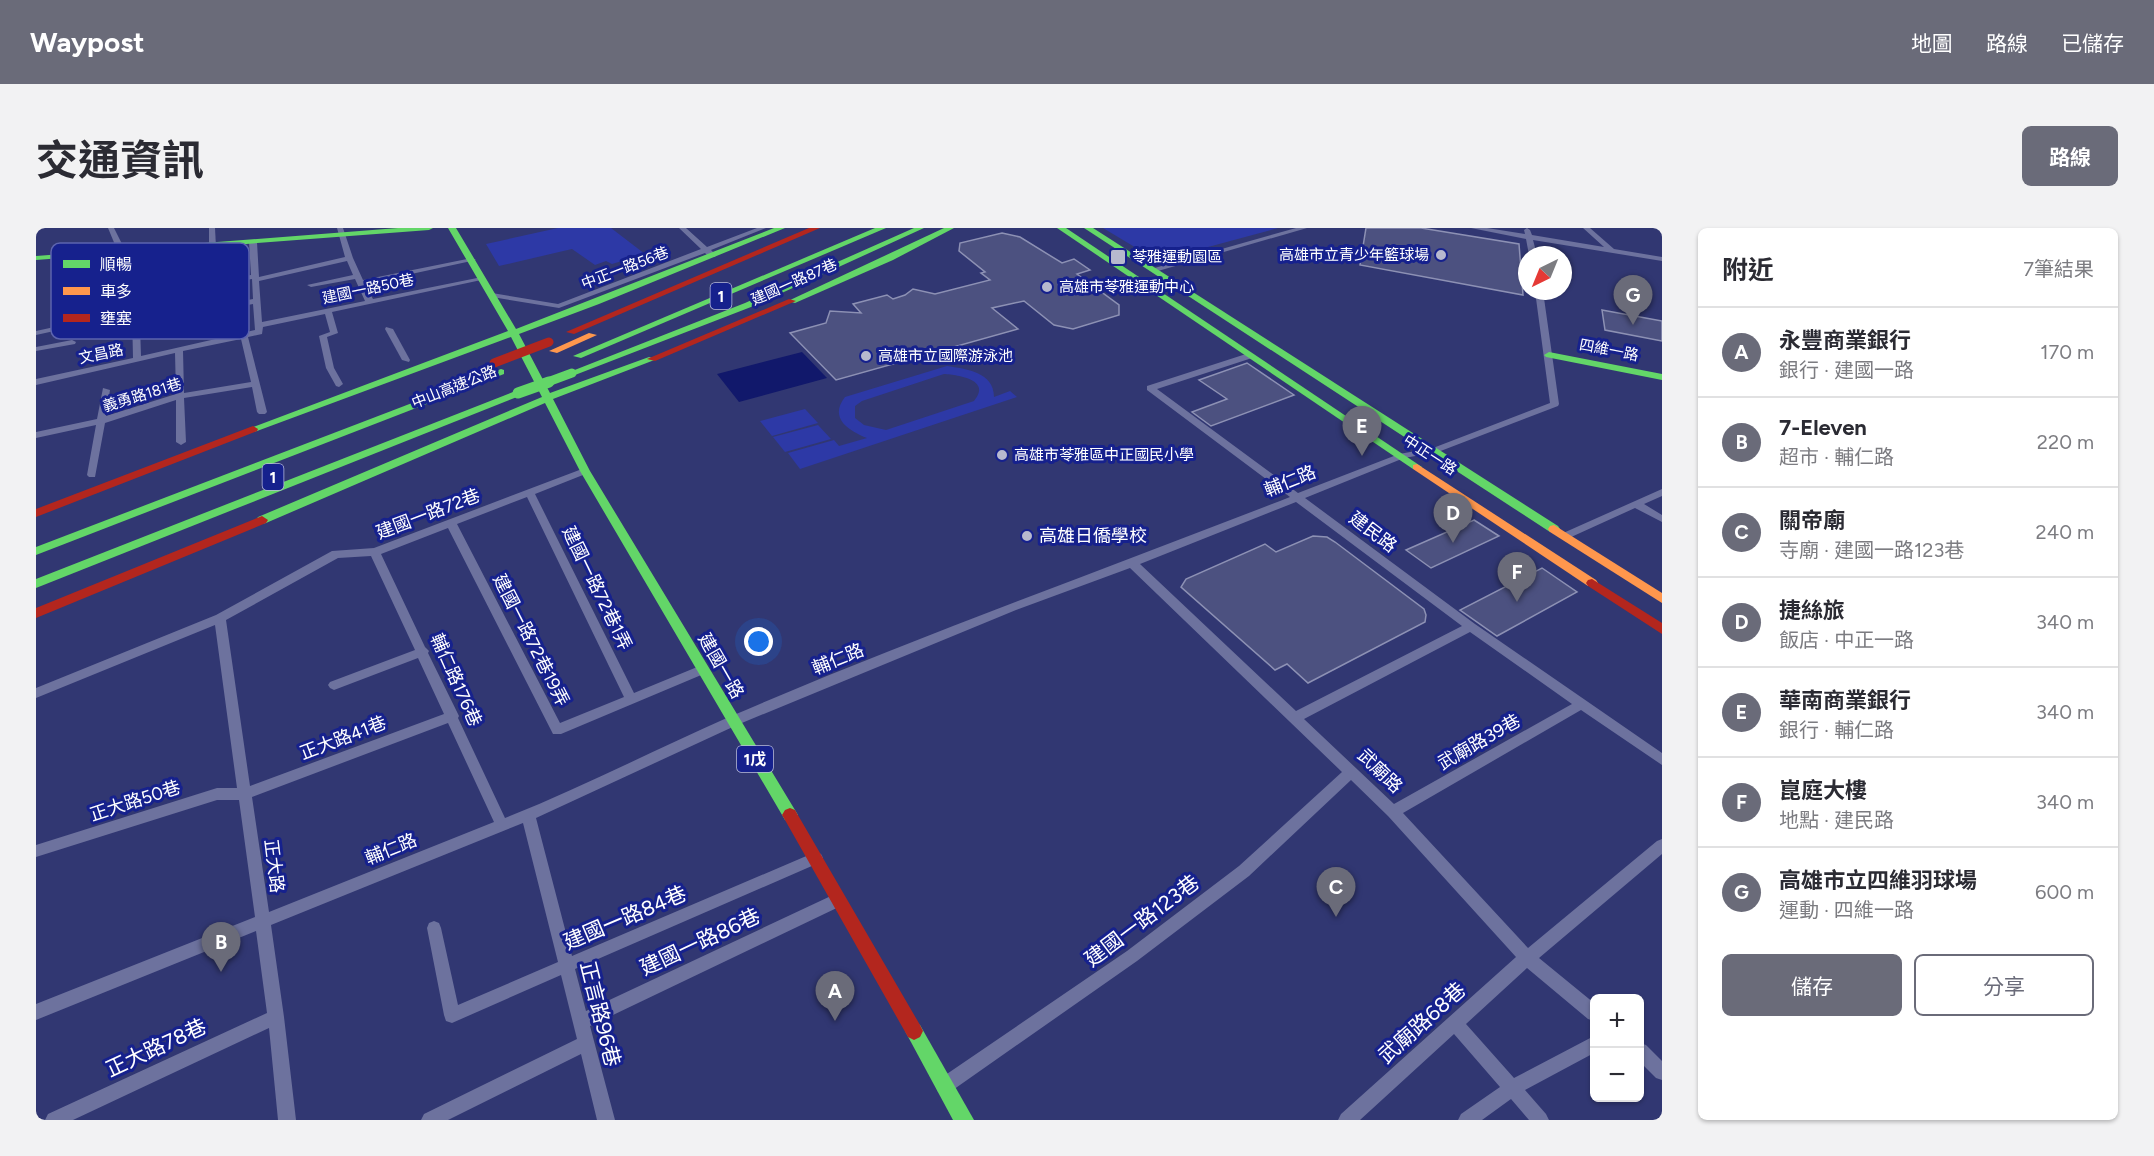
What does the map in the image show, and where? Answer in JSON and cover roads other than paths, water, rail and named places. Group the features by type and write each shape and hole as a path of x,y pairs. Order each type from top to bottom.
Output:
{"main road":[{"path":"240,243 341,231 429,228"},
{"name":"建國一路","path":"452,228 514,333 585,471 816,858 964,1120"},
{"path":"36,513 407,370 514,333 781,228"},
{"path":"36,541 497,367 554,352 816,228"},
{"name":"中山高速公路","path":"554,352 882,228"},
{"path":"36,584 514,388 572,373 735,311 843,265 920,228"},
{"name":"建國一路87巷","path":"36,613 377,472 547,398 680,349 890,258 950,228"},
{"name":"中正一路","path":"1061,228 1249,356 1662,629"},
{"name":"中正一路","path":"1088,228 1155,269 1662,599"},
{"name":"中山高速公路","path":"36,570 514,388 554,352 837,232"},
{"path":"36,258 51,257"},
{"name":"四維一路","path":"1549,355 1662,377"},
{"name":"中山高速公路","path":"36,551 497,367"}],"street":[{"path":"111,228 122,243"},
{"path":"212,228 213,243"},
{"path":"682,228 710,254"},
{"name":"中正一路56巷","path":"492,295 559,306 710,254 763,228"},
{"path":"1155,269 1304,228"},
{"path":"1474,228 1527,232 1611,251 1662,259"},
{"path":"1586,228 1611,251"},
{"path":"341,231 349,258 370,302"},
{"path":"254,242 259,325"},
{"path":"249,279 349,258"},
{"path":"311,285 472,260"},
{"name":"建國一路50巷","path":"259,325 482,279"},
{"name":"輔仁路","path":"36,1012 502,825 733,721 1012,607 1132,563 1402,456 1434,450 1555,404 1540,300"},
{"path":"249,303 257,301"},
{"path":"328,311 334,333 323,336 330,368 339,384"},
{"name":"文昌路","path":"249,335 259,332 259,325"},
{"path":"389,329 406,360"},
{"path":"36,333 51,330"},
{"path":"136,339 137,360"},
{"name":"文昌路","path":"36,382 231,339"},
{"path":"245,339 262,412"},
{"path":"36,349 72,342"},
{"path":"179,351 181,442"},
{"name":"建民路","path":"1249,356 1150,388 1471,627 1662,760"},
{"name":"義勇路181巷","path":"36,435 101,421 179,396 255,384"},
{"path":"92,475 106,390"},
{"name":"建國一路72巷","path":"36,693 220,618 336,554 375,552 585,471"},
{"path":"1565,537 1662,492"},
{"name":"建國一路72巷1弄","path":"530,493 631,699"},
{"path":"1636,504 1662,519"},
{"name":"建國一路72巷19弄","path":"451,523 557,730 702,670"},
{"name":"輔仁路176巷","path":"375,552 502,825"},
{"name":"武廟路","path":"1132,563 1352,771 1393,812 1527,958 1590,1010"},
{"name":"正大路","path":"220,618 276,1017 286,1120"},
{"path":"1296,717 1471,627"},
{"path":"334,685 423,651"},
{"name":"武廟路39巷","path":"1393,812 1582,704"},
{"name":"正大路41巷","path":"245,794 453,716"},
{"name":"建國一路123巷","path":"944,1086 1132,956 1244,871 1352,771"},
{"name":"正大路50巷","path":"36,851 217,794 245,794"},
{"name":"正言路96巷","path":"528,814 606,1120"},
{"name":"武廟路68巷","path":"1347,1120 1527,958 1662,846"},
{"name":"建國一路84巷","path":"434,928 452,1015 816,858"},
{"name":"建國一路86巷","path":"580,1022 838,900"},
{"name":"正大路78巷","path":"54,1120 276,1017"},
{"path":"1454,1022 1540,1120"},
{"path":"430,1120 586,1043"},
{"path":"1467,1120 1511,1089 1590,1046"},
{"path":"1644,1055 1662,1072"}],"place":[{"name":"高雄市立青少年籃球場","path":"1441,255"},
{"name":"苓雅運動園區","path":"1118,257"},
{"name":"高雄市苓雅運動中心","path":"1047,287"},
{"name":"高雄市立四維羽球場","path":"1633,325"},
{"name":"高雄市立國際游泳池","path":"866,356"},
{"name":"高雄市苓雅區中正國民小學","path":"1002,455"},
{"name":"華南商業銀行","path":"1362,456"},
{"name":"高雄日僑學校","path":"1027,536"},
{"name":"捷絲旅","path":"1453,543"},
{"name":"崑庭大樓","path":"1517,602"},
{"name":"關帝廟","path":"1336,917"},
{"name":"7-Eleven","path":"221,972"},
{"name":"永豐商業銀行","path":"835,1021"}]}
